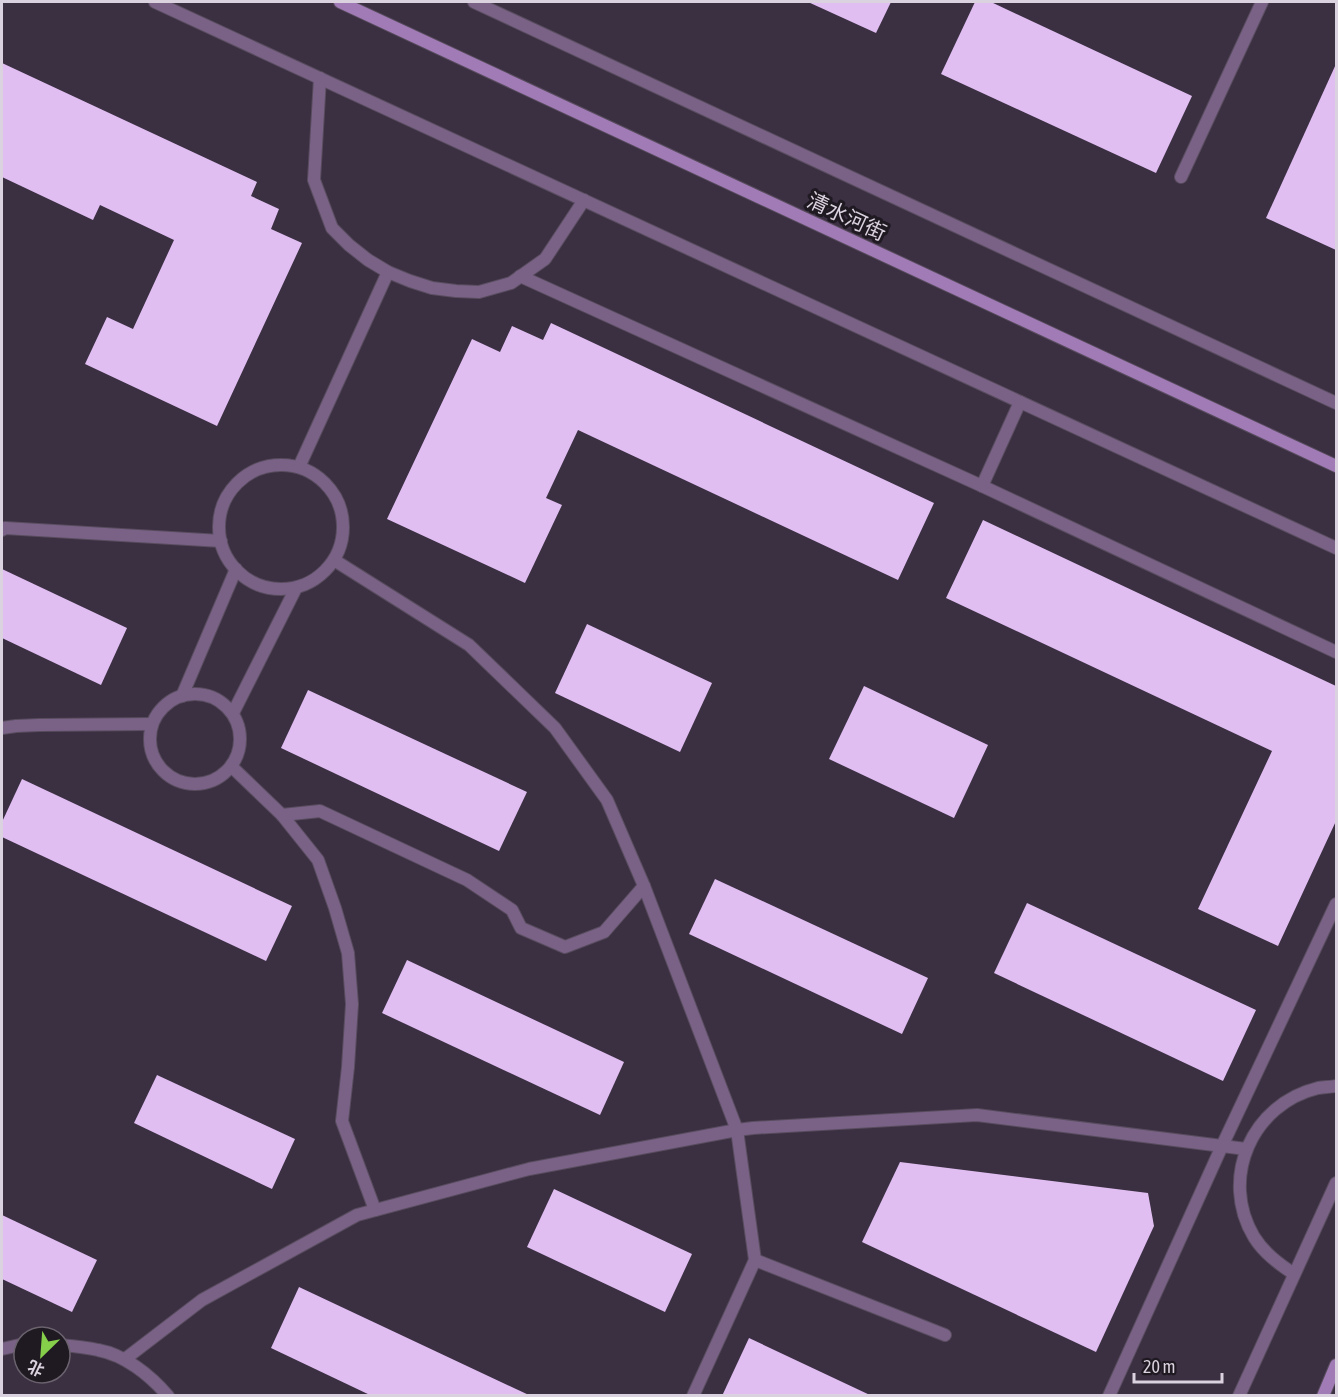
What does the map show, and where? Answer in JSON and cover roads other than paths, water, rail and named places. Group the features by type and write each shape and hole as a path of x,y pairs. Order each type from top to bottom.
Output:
{"street":[{"path":"154,2 1336,548"},
{"name":"清水河街","path":"340,2 1336,466"},
{"path":"474,2 1336,403"},
{"path":"1181,177 1262,2"},
{"path":"320,78 314,180 332,228 368,260 388,272 432,288 456,291 479,292 511,283 545,259 584,200"},
{"path":"299,467 388,272"},
{"path":"520,276 982,486 1336,652"},
{"path":"982,486 1020,402"},
{"path":"267,466 299,467 314,474 327,485 336,498 342,513 344,529 341,546 324,573 310,582 296,588 263,587 248,580 226,556 219,525 222,509 228,494 252,472 267,466"},
{"path":"2,530 5,528 221,541"},
{"path":"334,560 469,645 555,728 607,800 644,886 737,1130 755,1260 693,1395"},
{"path":"182,696 236,569"},
{"path":"233,713 296,588"},
{"path":"196,694 210,696 223,703 233,713 239,726 241,740 232,767 222,777 208,783 194,785 180,783 158,766 149,738 152,724 169,702 182,696 196,694"},
{"path":"2,728 39,725 152,724"},
{"path":"232,767 282,815 318,860 348,953 352,1004 342,1121 375,1210"},
{"path":"282,815 320,811 467,880 512,910 521,928 565,947 604,932 644,886"},
{"path":"1109,1395 1222,1146 1336,904"},
{"path":"1294,1274 1279,1265 1266,1252 1246,1222 1240,1186 1241,1168 1246,1149 1256,1132 1268,1116 1283,1103 1300,1094 1336,1086"},
{"path":"125,1359 202,1300 357,1215 529,1170 737,1130 977,1115 1246,1149"},
{"path":"1239,1395 1336,1183"},
{"path":"755,1260 945,1335"},
{"path":"72,1347 99,1350 125,1359 168,1395"},
{"path":"1323,1395 1336,1365"}]}
